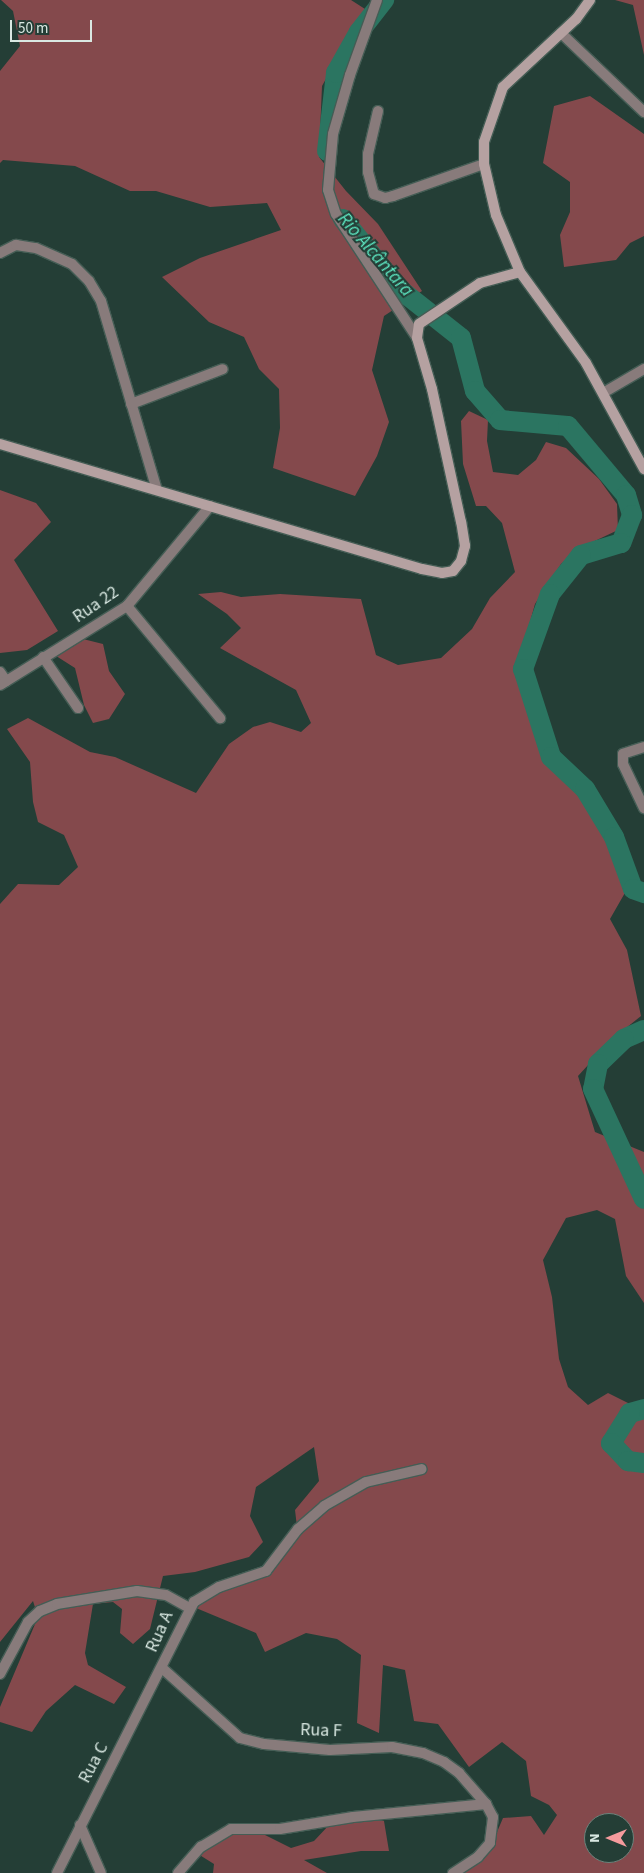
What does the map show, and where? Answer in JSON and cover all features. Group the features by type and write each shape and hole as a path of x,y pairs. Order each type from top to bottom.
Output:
{"street":[{"path":"0,444 422,569 442,573 453,571 461,562 464,546 461,522 432,389 417,338 336,214 328,190 333,134 350,75 377,0"},
{"path":"590,0 561,33 503,87 484,142 484,164 496,215 520,272 603,393 644,470"},
{"path":"561,33 644,112"},
{"path":"378,111 368,154 368,172 374,194 384,198 394,196 484,164"},
{"path":"0,254 16,245 36,248 72,264 89,280 101,301 157,490"},
{"path":"417,338 419,324 440,308 480,283 520,272"},
{"path":"131,404 223,369"},
{"path":"603,393 644,369"},
{"name":"Rua 22","path":"2,679 43,657 127,606 210,506"},
{"path":"127,606 220,718"},
{"path":"43,657 78,708"},
{"path":"644,746 623,754 623,764 644,808"},
{"path":"0,1674 28,1622 40,1611 57,1604 137,1591 166,1595 189,1608 202,1596 219,1587 266,1572 298,1529 324,1506 366,1482 422,1469"},
{"name":"Rua A","path":"162,1668 189,1608"},
{"name":"Rua F","path":"162,1668 240,1738 264,1744 330,1750 392,1747 422,1753 459,1773 486,1804 493,1817 490,1843 478,1858 453,1873"},
{"name":"Rua C","path":"57,1873 162,1668"},
{"path":"178,1873 201,1847 231,1829 280,1829 354,1817 486,1804"},
{"path":"80,1825 101,1873"}],"shaded area":[{"path":"1,0 351,0 365,9 322,86 319,157 346,191 378,224 422,291 384,316 372,370 389,422 377,456 355,496 273,468 280,428 279,389 259,369 244,337 209,322 162,277 200,258 281,230 267,203 210,207 156,191 130,191 75,166 3,160 0,163 0,71 20,46 13,11"},
{"path":"615,0 644,0 644,55 633,5"},
{"path":"590,96 644,134 644,236 630,243 616,260 564,267 560,235 570,212 570,182 543,163 554,106"},
{"path":"469,411 488,420 487,441 493,472 518,475 536,460 546,442 566,448 599,479 617,504 618,530 580,548 561,564 535,604 515,675 548,766 586,801 607,838 626,891 610,919 627,950 641,1016 611,1040 578,1076 595,1132 644,1152 644,1303 626,1276 615,1219 597,1210 566,1218 543,1260 552,1297 559,1359 568,1387 588,1405 608,1393 644,1411 644,1873 460,1873 488,1853 503,1818 531,1816 544,1835 557,1815 549,1805 531,1796 526,1761 502,1742 469,1767 438,1724 414,1721 405,1670 383,1665 379,1733 357,1723 361,1655 337,1639 306,1633 265,1652 256,1633 196,1608 230,1580 266,1565 297,1527 295,1510 319,1481 314,1447 256,1487 250,1516 263,1542 249,1557 195,1572 163,1576 150,1629 133,1644 120,1633 122,1609 113,1602 93,1604 85,1653 88,1665 126,1687 114,1704 75,1685 46,1711 32,1732 0,1722 0,1707 38,1617 33,1601 0,1642 0,904 18,884 59,885 78,867 64,835 38,822 33,802 30,762 7,729 28,718 90,752 115,757 196,793 229,744 253,727 270,722 301,732 311,723 296,690 220,648 241,628 227,614 198,594 221,592 241,597 280,594 361,599 376,655 398,665 441,658 472,629 490,598 515,572 502,523 486,506 476,506 463,464 461,421"},
{"path":"0,490 36,503 51,522 14,560 58,631 27,650 0,653"},
{"path":"83,639 103,644 109,671 125,694 109,719 93,723 84,705 75,668 53,654"},
{"path":"366,1817 384,1821 389,1851 361,1851 304,1860 327,1873 213,1873 214,1864 198,1854 237,1830 259,1832 291,1848 314,1841 330,1824"}],"waterway":[{"name":"Rio Alcântara","path":"327,151 336,73 359,32 384,0"},
{"name":"Rio Alcântara","path":"343,219 398,288 461,338 475,391 500,420 568,426 626,495 632,515 621,543 581,555 550,594 523,669 551,757 585,789 614,837 633,889 644,893"},
{"name":"Rio Alcântara","path":"644,1030 624,1039 598,1064 593,1089 644,1199"},
{"name":"Rio Alcântara","path":"644,1409 630,1413 611,1443 628,1461 644,1463"}]}
